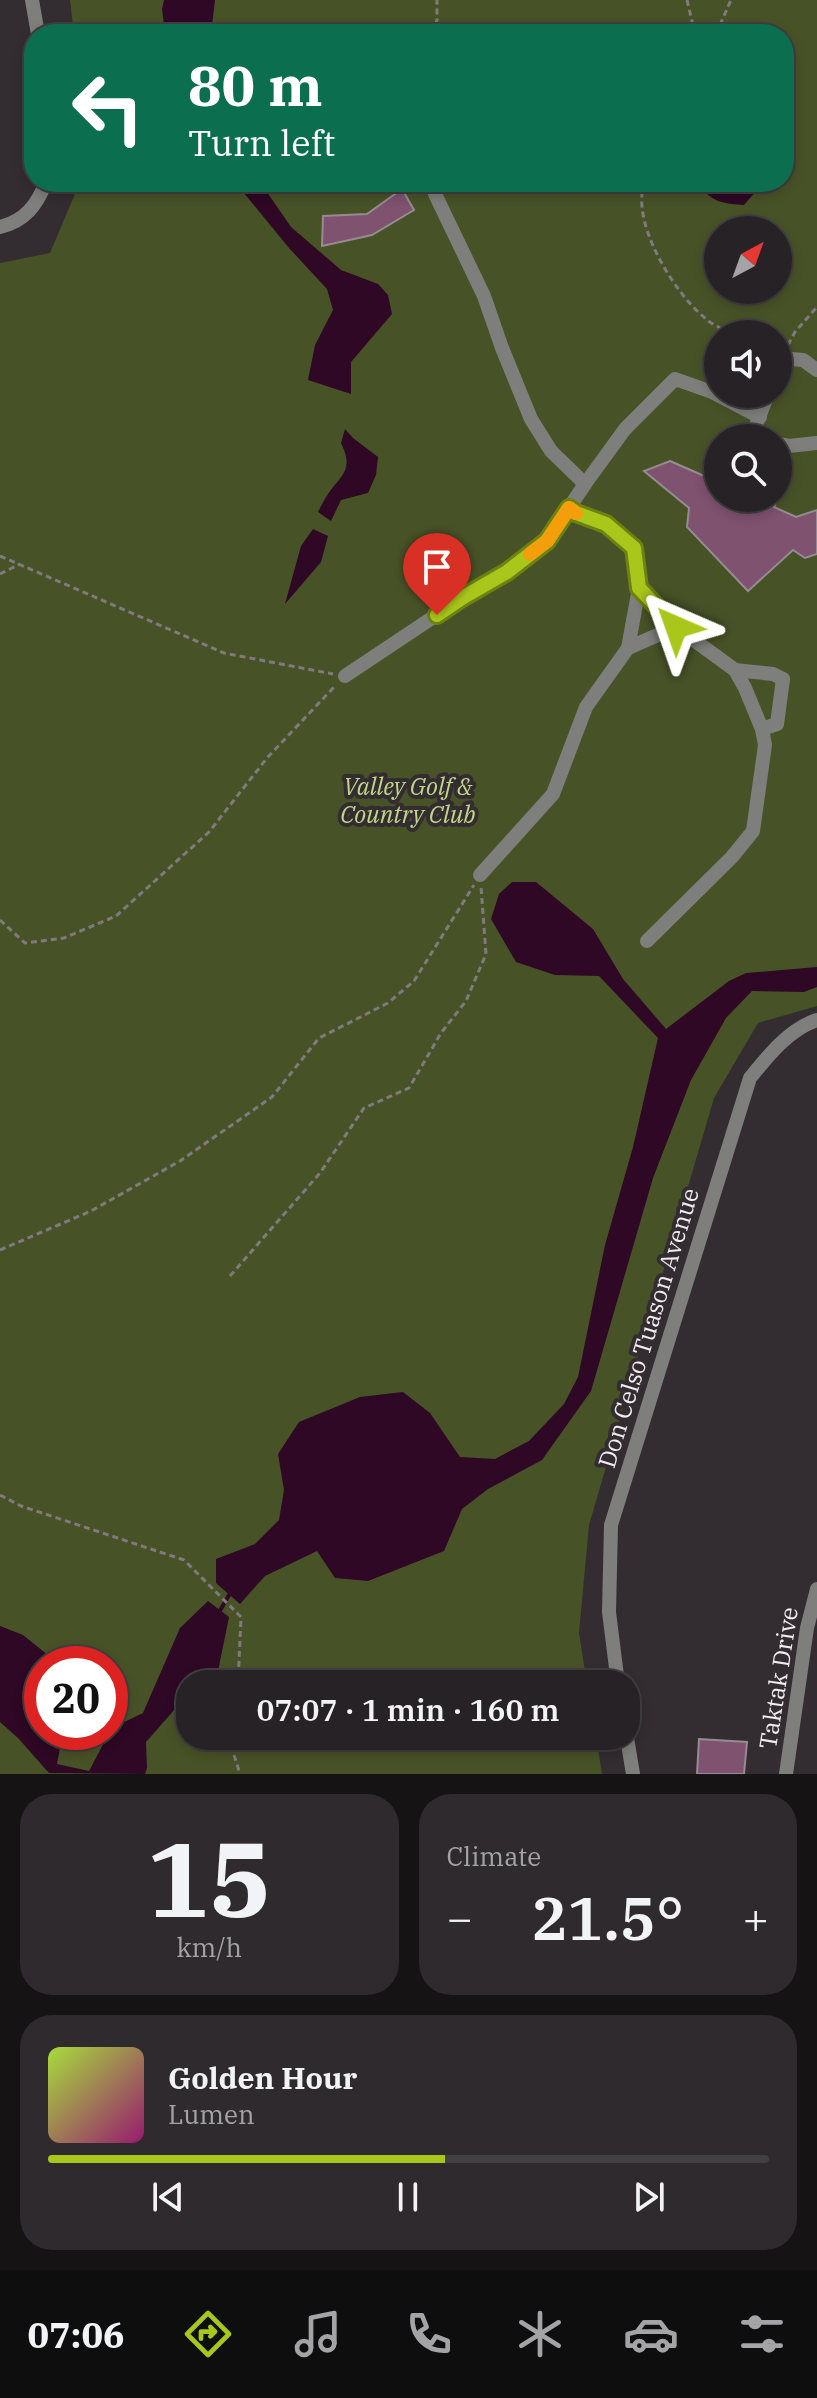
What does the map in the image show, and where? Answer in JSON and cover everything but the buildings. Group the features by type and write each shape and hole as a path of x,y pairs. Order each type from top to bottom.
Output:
{"street":[{"path":"32,0 36,24"},
{"path":"0,227 14,224 39,202 42,192"},
{"path":"435,194 484,296 531,419 551,451 585,484"},
{"path":"792,361 803,360 817,370"},
{"path":"345,676 462,598 507,572 547,541 625,429 675,379 712,392 760,417"},
{"path":"757,424 763,408"},
{"path":"792,446 817,443"},
{"path":"480,875 553,794 586,707 628,648 639,588 634,548 606,524 569,508"},
{"path":"639,588 676,627 735,670 762,729 765,745 753,831 732,857 647,941"},
{"path":"628,648 676,627"},
{"path":"735,670 773,674 783,679 777,724 762,729"},
{"name":"Don Celso Tuason Avenue","path":"616,1670 609,1612 611,1525 615,1512 750,1078 774,1049 807,1023 817,1020"},
{"name":"Taktak Drive","path":"786,1774 807,1628 817,1589"},
{"path":"629,1750 633,1774"}],"path":[{"path":"436,24 437,0"},
{"path":"687,0 693,24"},
{"path":"720,24 731,0"},
{"path":"641,192 645,231 676,287 708,320"},
{"path":"792,338 817,307"},
{"path":"0,556 224,653 345,676"},
{"path":"0,574 20,564"},
{"path":"0,920 25,943 64,938 116,916 209,832 267,758 345,676"},
{"path":"0,1250 91,1211 180,1161 272,1097 319,1038 388,1003 414,981 480,875"},
{"path":"230,1276 320,1173 364,1108 409,1088 441,1033 466,1001 486,954 480,875"},
{"path":"0,1495 21,1506 184,1560 241,1617 239,1670"},
{"path":"232,1750 240,1774"}],"green space":[{"name":"Valley Golf & Country Club","path":"70,0 817,0 817,1006 758,1023 714,1098 589,1525 579,1633 585,1670 176,1670 176,1750 598,1750 602,1774 0,1774 0,263 50,253 76,192 794,192 794,24 73,24"}],"shaded area":[{"path":"164,0 215,0 212,24 164,24"},
{"path":"243,192 267,192 291,227 341,270 378,284 388,295 392,314 351,362 351,394 308,380 315,345 333,310 327,289"},
{"path":"755,192 744,205 718,201 707,194"},
{"path":"345,429 378,457 376,475 368,493 341,500 331,521 318,512 345,471 345,452 341,443"},
{"path":"313,529 328,536 321,562 285,604 301,546"},
{"path":"512,882 536,882 593,929 623,979 666,1029 729,981 746,973 817,967 817,987 804,992 752,991 726,1018 691,1080 653,1178 591,1391 542,1460 488,1489 462,1509 444,1551 368,1581 335,1578 317,1551 265,1576 240,1604 216,1583 216,1559 255,1544 279,1520 284,1490 278,1454 299,1422 360,1397 403,1392 430,1413 460,1457 495,1459 529,1441 564,1404 578,1377 605,1245 633,1147 658,1038 599,976 555,975 516,962 491,919 499,894"},
{"path":"208,1601 229,1617 218,1670 176,1670 176,1708 146,1742 145,1774 49,1773 29,1750 60,1750 57,1764 89,1771 100,1750 128,1750 128,1720 143,1713 180,1628"},
{"path":"0,1626 23,1635 37,1646 24,1646 24,1745 0,1722"}],"waterway":[{"path":"218,1614 232,1590"}],"slow traffic":[{"path":"530,554 547,541 569,508 576,513"}],"route":[{"path":"437,615 507,572 547,541 569,508 606,524 634,548 639,588 676,627"}]}
